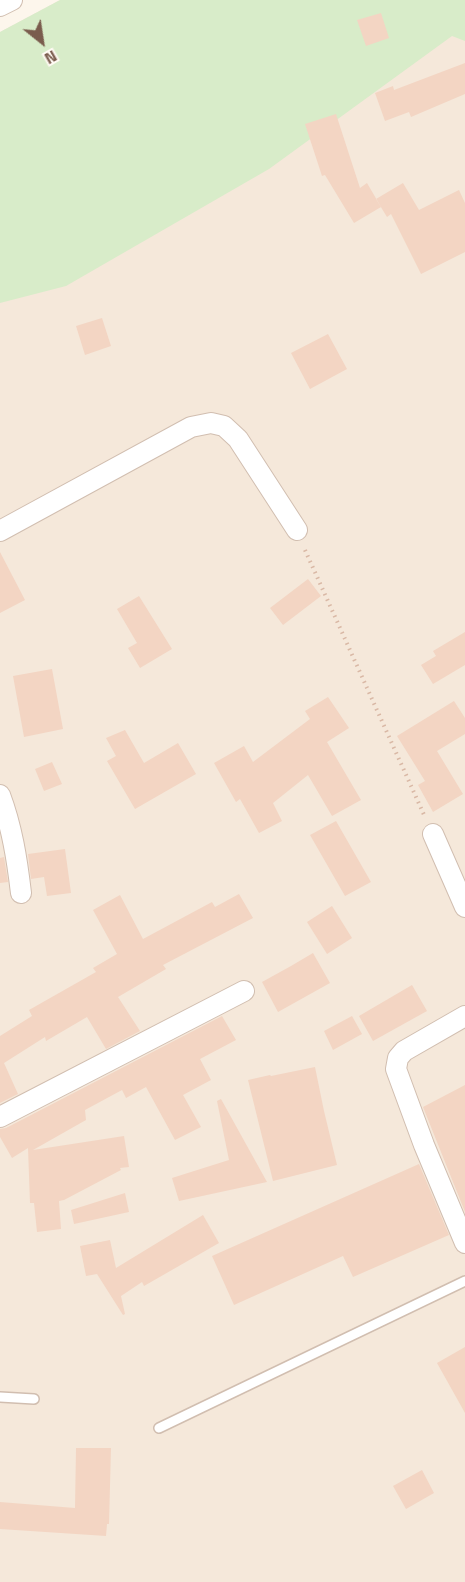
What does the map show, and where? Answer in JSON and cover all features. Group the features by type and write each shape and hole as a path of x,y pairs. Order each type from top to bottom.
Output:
{"street":[{"path":"0,6 12,0"},
{"path":"0,531 191,427 211,423 224,426 237,439 297,530"},
{"path":"0,795 14,841 21,893"},
{"path":"433,834 465,907"},
{"path":"0,1117 244,991"},
{"path":"465,1016 404,1051 398,1058 396,1069 424,1145 465,1243"}],"lane":[{"path":"159,1428 465,1281"},
{"path":"0,1397 34,1399"}],"path":[{"path":"297,530 433,834"}],"shaded area":[{"path":"60,0 465,0 465,1582 0,1582 0,32"}],"green space":[{"path":"60,0 465,0 465,41 452,36 269,169 66,286 0,303 0,32"}],"building":[{"path":"381,13 389,38 366,46 357,20"},
{"path":"465,63 465,94 411,117 409,112 385,121 375,93 393,86 394,90"},
{"path":"336,114 360,188 367,183 381,207 354,223 325,175 322,176 305,124"},
{"path":"403,183 419,210 459,190 465,203 465,252 421,274 391,214 387,217 376,199"},
{"path":"102,318 111,346 85,355 76,326"},
{"path":"328,334 347,369 310,389 291,353"},
{"path":"0,552 25,600 0,613"},
{"path":"308,579 321,596 283,625 270,608"},
{"path":"139,596 172,649 140,668 128,648 137,643 117,609"},
{"path":"465,632 465,665 433,684 421,665 436,656 433,651"},
{"path":"52,669 63,729 24,737 13,676"},
{"path":"328,697 349,728 327,742 361,800 332,816 308,775 273,803 282,821 259,833 240,799 236,802 214,763 244,746 253,762 310,719 305,711"},
{"path":"454,701 465,718 465,734 437,751 463,794 433,812 418,785 425,781 397,736"},
{"path":"125,730 144,763 178,743 196,774 135,809 107,761 116,756 106,738"},
{"path":"52,762 62,784 44,791 35,769"},
{"path":"336,821 371,882 345,896 310,835"},
{"path":"65,849 71,893 47,896 44,877 31,879 28,854"},
{"path":"4,857 8,882 0,883 0,858"},
{"path":"239,894 253,918 163,965 166,969 118,997 140,1031 106,1049 87,1017 46,1041 45,1037 4,1063 18,1094 0,1103 0,1036 32,1016 29,1010 96,972 93,968 117,954 93,910 120,895 143,939 212,902 215,907"},
{"path":"332,906 352,938 327,954 307,922"},
{"path":"313,953 330,983 278,1012 262,982"},
{"path":"412,985 427,1011 373,1041 359,1016"},
{"path":"222,1016 236,1040 200,1059 211,1080 183,1095 201,1127 175,1140 146,1087 126,1098 122,1090 85,1110 86,1120 33,1150 124,1136 129,1167 120,1168 121,1170 59,1201 61,1229 37,1232 34,1203 30,1203 28,1148 12,1158 0,1137 0,1129 6,1128"},
{"path":"352,1016 362,1034 333,1050 324,1031"},
{"path":"315,1067 337,1165 273,1181 248,1080"},
{"path":"465,1085 465,1212 423,1107"},
{"path":"221,1099 267,1182 179,1201 172,1178 229,1160 217,1101"},
{"path":"419,1164 449,1235 353,1277 343,1256 234,1305 212,1256"},
{"path":"125,1193 129,1212 74,1224 71,1210"},
{"path":"203,1215 219,1243 144,1286 142,1282 121,1296 125,1314 123,1315 97,1274 86,1276 80,1246 110,1240 116,1268"},
{"path":"465,1347 465,1413 437,1363"},
{"path":"76,1448 111,1448 109,1524 107,1524 106,1536 0,1529 0,1502 75,1508"},
{"path":"422,1470 434,1493 406,1509 393,1486"}]}
